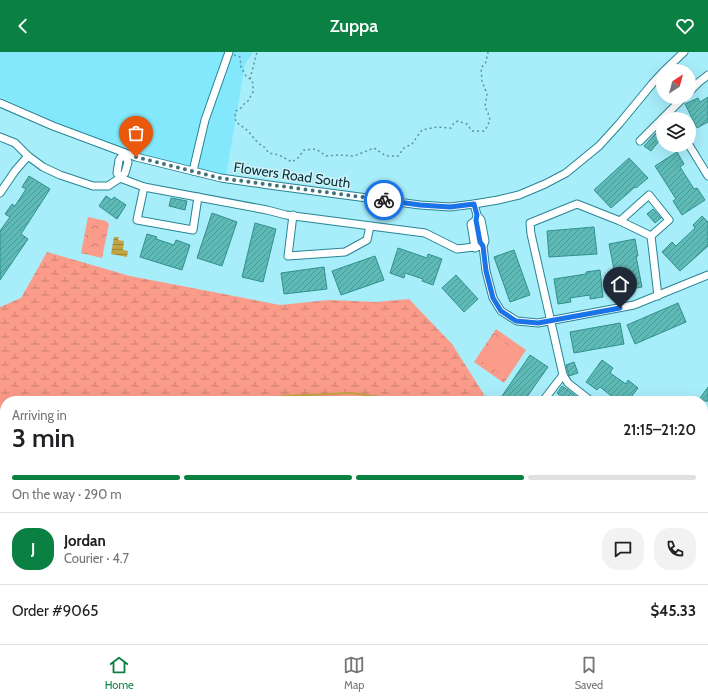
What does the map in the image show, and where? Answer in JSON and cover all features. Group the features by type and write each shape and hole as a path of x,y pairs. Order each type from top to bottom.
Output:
{"street":[{"path":"193,171 205,120 229,52"},
{"name":"Flowers Road South","path":"672,64 684,52"},
{"path":"696,85 708,75"},
{"name":"Flowers Road South","path":"0,104 124,153 220,178 420,205 450,207 498,200 519,194 566,174 599,146 656,80"},
{"path":"640,141 656,128"},
{"path":"0,136 15,144 43,167 60,175 93,186 108,186 120,178"},
{"path":"693,152 708,176"},
{"path":"124,153 119,160 116,173 120,178 144,187 293,215 425,233 457,250 483,246"},
{"path":"0,193 28,156"},
{"path":"144,187 137,220 192,230 198,197"},
{"path":"620,221 649,195 669,220 651,236"},
{"path":"474,204 480,242 483,246 486,271 493,298 501,311 516,321 538,323 634,306 708,275"},
{"path":"585,396 568,383 563,375 531,234 530,223 577,204 620,221 651,236"},
{"path":"293,215 288,256 345,252 367,240 370,226"},
{"path":"474,248 471,224 476,217"},
{"path":"651,236 658,296"},
{"path":"550,396 563,375"}],"path":[{"path":"250,78 257,52"},
{"path":"240,57 241,67 246,76 250,78 253,83 253,92 248,101 236,111 236,122 248,131 269,153 280,155 292,162 298,158 304,150 316,149 326,156 354,156 374,148 386,156 398,156 404,148 412,144 422,130 437,127 451,128 454,123 458,121 467,124 472,131 484,131 488,127 490,120 485,107 487,94 482,81 481,68 486,62 488,52"}],"shaded area":[{"path":"0,52 253,52 245,64 226,176 171,165 71,129 0,97"},
{"path":"114,237 119,237 118,240 124,241 123,250 128,251 127,257 111,254"}],"green space":[{"path":"88,217 106,221 109,224 102,258 81,253"},
{"path":"47,252 130,276 280,305 329,300 376,302 409,299 452,344 484,396 0,396 0,307 21,298"},
{"path":"496,329 526,350 504,383 474,362"},
{"path":"497,338 508,345 492,369 481,361"},
{"path":"510,347 521,354 505,377 495,370"}],"building":[{"path":"708,97 708,122 697,128 696,112 689,112 685,104 696,104 696,99 698,98 700,102"},
{"path":"656,133 656,145 651,151 644,146"},
{"path":"677,152 684,164 680,167 694,189 697,188 705,200 682,215 673,201 676,199 655,166"},
{"path":"629,158 648,178 611,208 594,190"},
{"path":"29,176 50,189 21,234 28,239 0,280 0,231 10,217 5,214 12,204 15,206 26,189 22,187"},
{"path":"106,196 112,200 114,197 126,205 117,219 99,206"},
{"path":"171,198 187,201 185,210 169,206"},
{"path":"653,209 661,218 655,223 647,214"},
{"path":"212,213 237,222 222,266 197,258"},
{"path":"702,216 708,222 708,246 680,271 662,252 672,242 676,246 695,228 693,225"},
{"path":"255,223 276,229 263,282 242,277"},
{"path":"594,227 597,254 549,257 547,231"},
{"path":"147,234 157,237 156,239 174,245 176,240 190,245 182,270 140,257"},
{"path":"635,239 638,256 636,256 642,287 615,292 612,276 615,275 609,244"},
{"path":"398,248 427,258 428,254 442,259 433,285 422,281 423,279 405,273 404,278 390,273"},
{"path":"514,250 530,295 510,302 494,257"},
{"path":"375,256 384,280 341,295 332,271"},
{"path":"324,267 327,289 284,294 281,273"},
{"path":"600,270 603,297 590,299 590,295 570,298 571,302 558,304 554,279 586,274 586,272"},
{"path":"456,275 478,299 464,312 442,288"},
{"path":"678,303 686,322 635,344 627,325"},
{"path":"620,323 624,344 574,353 570,332"},
{"path":"530,355 548,367 528,396 502,396"},
{"path":"602,360 613,368 610,373 626,384 628,380 638,388 632,396 611,396 600,387 597,390 586,382"},
{"path":"574,362 578,373 569,376 566,365"},
{"path":"562,386 576,396 561,396 557,393"},
{"path":"708,387 708,396 702,396"}],"waterway":[{"path":"285,396 352,393 372,396"}],"way so far":[{"path":"136,157 220,178 384,200"}],"route":[{"path":"384,200 450,207 474,204 477,215 476,220 480,242 483,246 486,271 493,298 501,311 516,321 538,323 620,308"}]}
